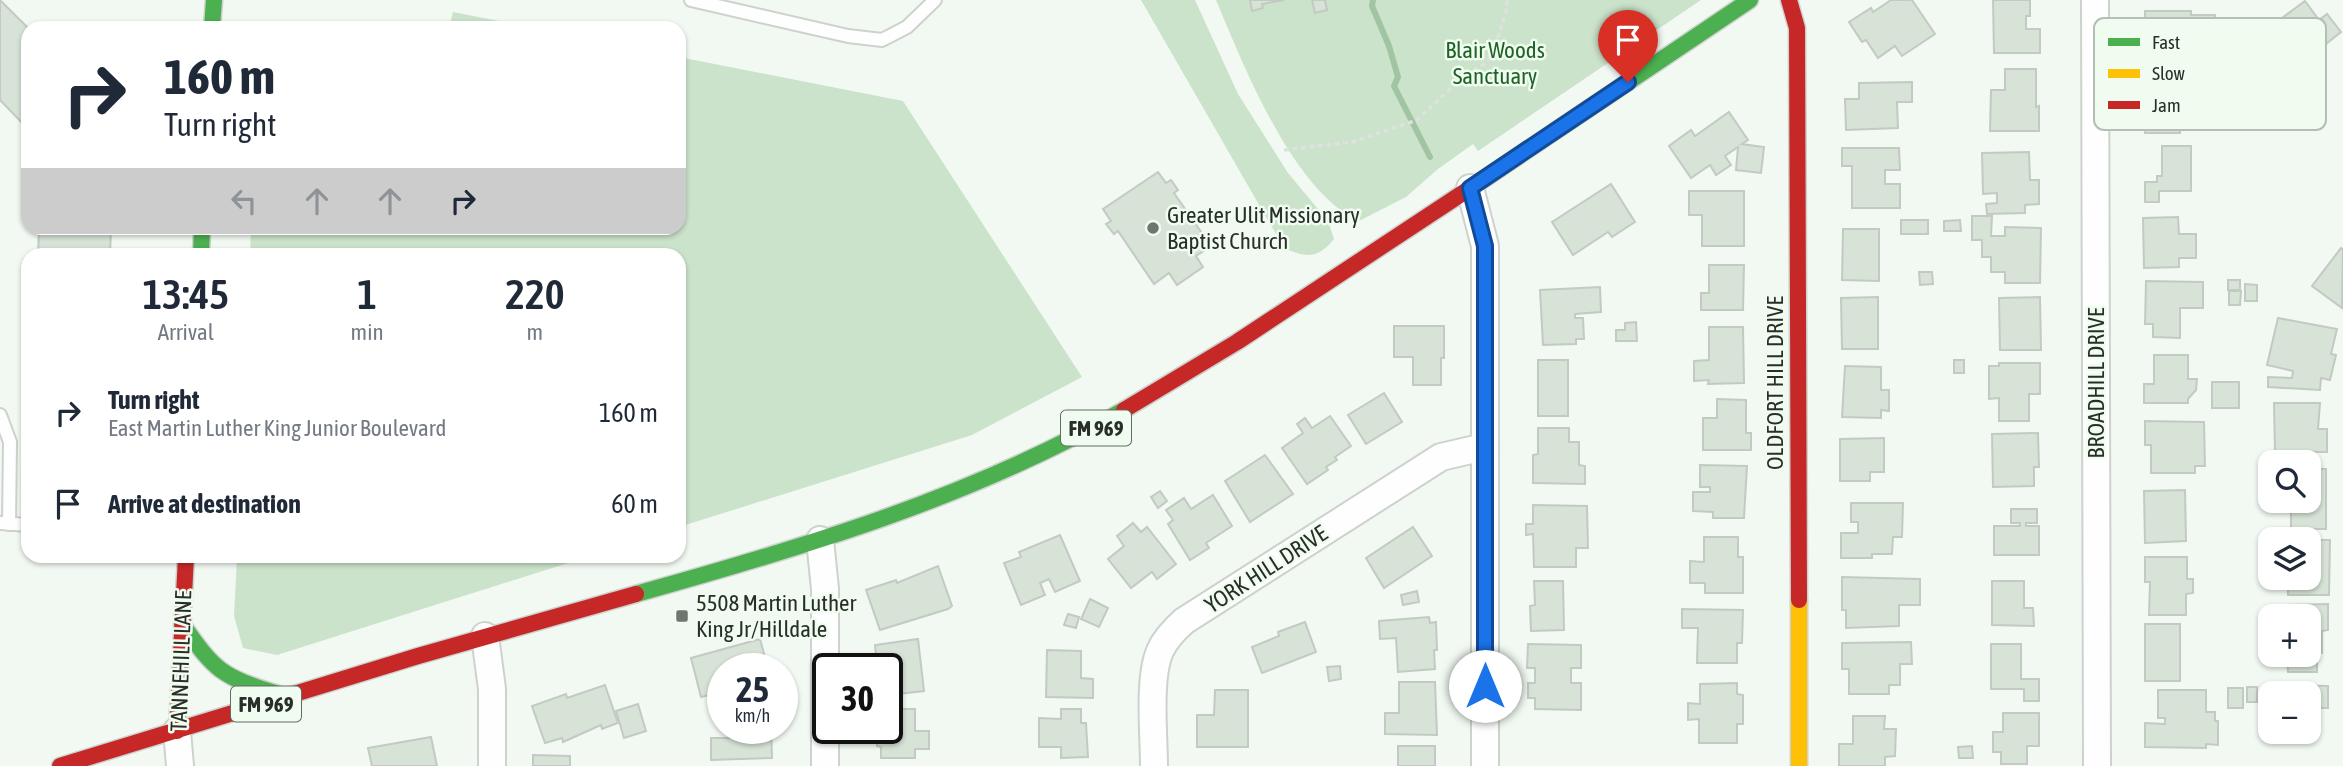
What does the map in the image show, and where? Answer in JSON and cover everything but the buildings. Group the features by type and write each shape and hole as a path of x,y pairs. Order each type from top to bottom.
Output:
{"main road":[{"path":"212,21 214,0"},
{"name":"FM 969","path":"61,766 485,636 820,540 911,509 1002,473 1093,430 1182,377 1750,0"},
{"name":"OLDFORT HILL DRIVE","path":"1789,0 1797,28 1799,766"},
{"name":"TANNEHILL LANE","path":"177,731 186,563"},
{"path":"182,624 209,659 222,671 287,697"}],"street":[{"name":"BROADHILL DRIVE","path":"2095,0 2095,18"},
{"name":"BROADHILL DRIVE","path":"2095,130 2097,766"},
{"path":"1470,188 1485,246 1485,766"},
{"name":"YORK HILL DRIVE","path":"1154,766 1155,663 1171,634 1184,621 1441,457 1484,447"},
{"path":"820,540 825,589 825,766"},
{"path":"485,636 492,689 492,766"},
{"name":"TANNEHILL LANE","path":"177,731 180,766"}],"lane":[{"path":"691,0 848,36 882,40 907,27 935,0"},
{"path":"0,415 10,442 4,524"}],"path":[{"path":"1284,150 1353,142 1417,120 1464,76 1492,56 1506,12 1507,0"}],"green space":[{"path":"1141,0 1195,0 1238,94 1288,173 1328,221 1334,239 1323,250 1305,255 1284,248"},
{"name":"Blair Woods Sanctuary","path":"1216,0 1701,0 1478,151 1473,144 1438,169 1406,197 1359,221 1335,206 1292,155 1256,90"},
{"path":"453,12 499,21 451,21"},
{"path":"686,58 903,101 1082,377 972,435 686,525 686,248 250,248 251,235 686,235"},
{"path":"237,563 568,563 277,655 243,648 234,616"}],"waterway":[{"path":"1373,0 1372,6 1389,46 1398,77 1394,86 1430,157"}],"traffic: fast":[{"path":"212,21 214,0"},
{"path":"1487,177 1750,0"},
{"path":"201,248 202,235"},
{"path":"636,594 762,558 886,517 1007,469 1124,410"},
{"path":"182,624 205,654 228,675 287,697"}],"traffic: slow":[{"path":"1799,600 1799,766"}],"traffic: jam":[{"path":"1789,0 1797,28 1799,600"},
{"path":"1124,410 1237,342 1487,177"},
{"path":"177,731 186,563"},
{"path":"60,766 418,656 636,594"}],"place":[{"name":"Greater Ulit Missionary Baptist Church","path":"1153,228"},
{"name":"5508 Martin Luther King Jr/Hilldale","path":"682,616"}],"route":[{"path":"1485,686 1485,246 1470,188 1628,82"}]}
